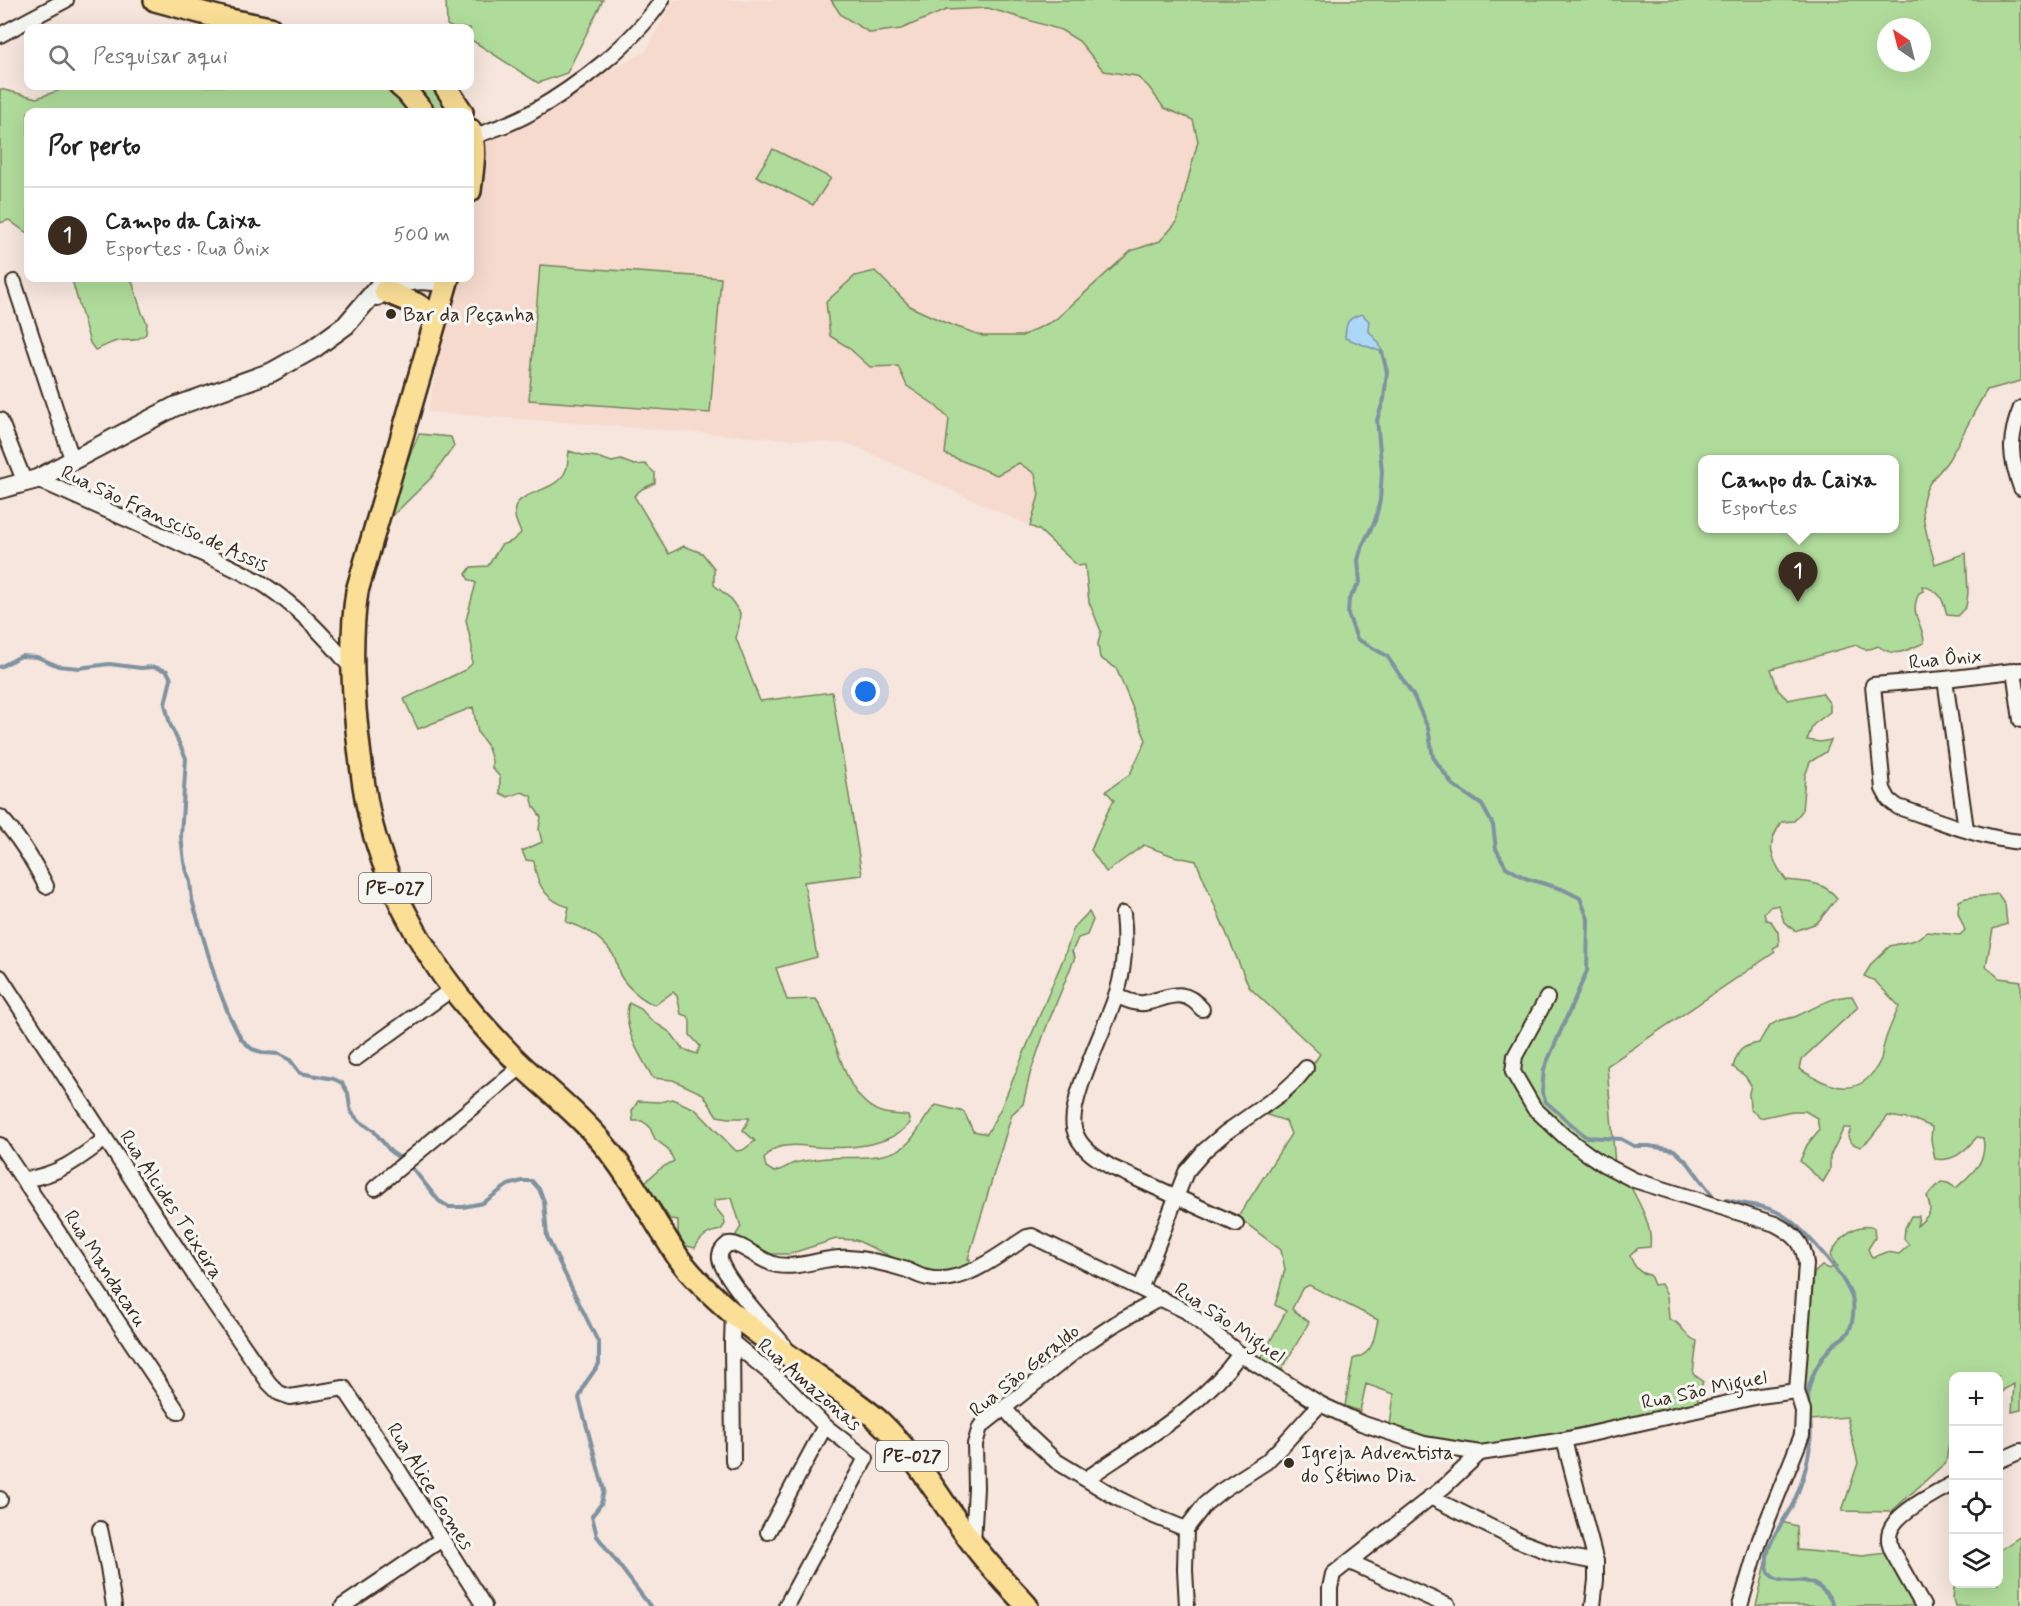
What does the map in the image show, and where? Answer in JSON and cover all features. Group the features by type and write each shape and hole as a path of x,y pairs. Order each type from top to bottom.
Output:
{"main road":[{"path":"155,0 250,24"},
{"path":"405,90 420,108"},
{"path":"448,90 459,108"},
{"name":"PE-027","path":"446,282 357,591 352,625 352,669 358,748 366,797 386,870 403,907 452,989 522,1066 566,1103 591,1129 615,1158 679,1258 694,1277 733,1313 877,1419 918,1462 973,1545 1028,1606"},
{"path":"385,284 435,316"}],"street":[{"path":"0,35 66,0"},
{"path":"474,133 531,112 577,82 627,40 662,0"},
{"path":"14,282 72,459"},
{"path":"0,489 31,481 174,406 272,372 314,349 346,325 385,284 403,282"},
{"path":"2021,408 2015,422 2011,453 2021,488"},
{"path":"0,420 31,481"},
{"name":"Rua São Fransciso de Assis","path":"31,481 135,521 264,585 316,628 352,669"},
{"path":"2018,670 2021,720"},
{"name":"Rua Ônix","path":"1966,828 1898,807 1889,800 1883,789 1873,685 2018,670"},
{"path":"1945,679 1966,828 1999,839 2021,842"},
{"path":"0,817 30,854 46,886"},
{"path":"1123,914 1125,961 1116,995 1078,1095 1073,1113 1074,1130 1083,1146 1094,1157 1111,1167 1236,1224"},
{"name":"Rua Alcides Teixeira","path":"0,977 195,1276 269,1383 279,1393 290,1397 344,1388"},
{"path":"355,1059 452,989"},
{"path":"1116,995 1135,1003 1180,995 1196,1002 1202,1009"},
{"path":"1546,998 1515,1056 1513,1072 1534,1108 1565,1137 1603,1164 1634,1180 1760,1218 1792,1234 1800,1241 1805,1255 1797,1391 1803,1412 1802,1435 1760,1539 1740,1606"},
{"path":"375,1188 522,1066"},
{"path":"1141,1287 1186,1172 1205,1150 1282,1093 1306,1068"},
{"path":"25,1179 40,1178 55,1173 105,1139"},
{"name":"Rua Mandacaru","path":"0,1145 25,1179 178,1412"},
{"name":"Rua São Miguel","path":"796,1361 740,1293 726,1271 720,1255 728,1244 737,1244 761,1260 777,1265 795,1266 817,1260 848,1257 876,1261 940,1280 952,1279 994,1260 1027,1237 1032,1236 1106,1273 1141,1287 1186,1311 1240,1354 1320,1404 1361,1423 1397,1436 1424,1444 1480,1453 1564,1440 1691,1410 1797,1391"},
{"name":"Rua São Geraldo","path":"973,1545 976,1435 987,1420 1005,1409 1030,1386 1082,1346 1118,1322 1161,1298"},
{"name":"Rua Amazonas","path":"733,1313 732,1342 784,1385 825,1426 866,1458 786,1606"},
{"path":"732,1342 733,1461"},
{"path":"1086,1479 1201,1398 1230,1369 1240,1354"},
{"name":"Rua Alice Gomes","path":"344,1388 484,1606"},
{"path":"1187,1606 1186,1529 1205,1504 1273,1455 1320,1404"},
{"path":"1005,1409 1056,1461 1127,1504 1186,1529"},
{"path":"768,1532 825,1426"},
{"path":"1564,1440 1596,1562 1593,1606"},
{"path":"2003,1459 2021,1451"},
{"path":"1330,1606 1333,1574 1462,1472 1480,1453"},
{"path":"1923,1606 1892,1551 1888,1542 1889,1533 1893,1524 1902,1515 1949,1486"},
{"path":"1430,1497 1517,1540 1554,1554 1596,1562"},
{"path":"100,1529 114,1606"},
{"path":"343,1606 442,1539"},
{"path":"1350,1562 1448,1606"}],"shaded area":[{"path":"674,0 1261,0 1303,42 1039,530 850,444 428,412 455,282 474,282 474,199 489,137 645,52"}],"green space":[{"path":"446,0 603,0 567,73 538,83 474,42 474,24 447,24"},
{"path":"831,0 2021,0 2021,381 1987,390 1949,459 1930,483 1922,507 1924,524 1935,564 1966,553 1968,593 1966,607 1957,616 1947,615 1940,596 1933,590 1922,586 1923,591 1919,593 1915,608 1924,643 1896,653 1878,646 1867,649 1856,645 1771,669 1778,690 1788,700 1822,693 1830,704 1830,712 1813,725 1807,740 1820,742 1831,740 1826,752 1810,762 1805,776 1802,811 1794,821 1782,822 1777,830 1772,845 1773,858 1786,880 1820,885 1837,898 1817,923 1795,931 1784,922 1779,905 1769,907 1764,914 1766,920 1771,921 1778,932 1779,945 1773,948 1775,952 1607,1066 1616,1177 1628,1182 1644,1213 1649,1230 1650,1247 1638,1248 1630,1256 1637,1269 1650,1275 1654,1285 1661,1284 1667,1296 1669,1319 1697,1341 1693,1374 1703,1381 1697,1402 1512,1443 1478,1446 1444,1441 1390,1426 1394,1394 1366,1384 1360,1411 1345,1406 1353,1359 1365,1353 1372,1345 1378,1320 1309,1285 1302,1289 1292,1309 1309,1322 1281,1371 1261,1359 1286,1311 1275,1305 1285,1269 1281,1250 1238,1217 1291,1134 1286,1121 1267,1115 1297,1088 1320,1054 1249,987 1196,861 1173,856 1144,845 1106,872 1091,850 1114,800 1106,791 1130,774 1146,740 1116,668 1100,658 1098,644 1101,631 1089,602 1085,565 1078,566 1039,530 1030,526 1039,495 1035,474 1019,463 997,475 945,454 949,419 935,405 907,386 898,366 870,367 848,347 830,336 826,302 855,276 875,271 911,307 983,336 1022,336 1055,320 1131,251 1160,241 1177,222 1198,141 1193,120 1164,108 1148,86 1136,76 1104,71 1079,41 1061,30 988,8 946,10 901,29 870,33 841,15"},
{"path":"0,89 37,98 60,90 391,90 409,108 24,108 24,231 9,220 0,223"},
{"path":"414,90 438,90 449,108 430,108"},
{"path":"773,149 831,178 813,205 756,176"},
{"path":"540,265 721,278 710,413 529,400"},
{"path":"73,282 132,282 147,323 146,334 135,340 115,342 95,350 90,343"},
{"path":"419,434 451,437 454,446 431,478 378,530"},
{"path":"569,451 612,462 621,460 634,465 645,464 655,473 655,483 634,496 669,554 684,546 702,553 714,568 714,585 730,598 740,613 736,638 760,701 832,692 862,875 804,882 817,957 776,968 787,1000 816,999 830,1028 848,1079 857,1093 867,1104 881,1112 908,1116 910,1123 891,1137 867,1145 779,1147 771,1151 764,1159 766,1167 774,1172 806,1161 878,1156 890,1153 908,1143 936,1105 964,1112 973,1131 987,1134 1001,1108 1064,957 1074,927 1089,912 1093,920 1087,935 1078,938 1072,952 1075,957 1046,1028 1030,1074 1023,1104 1012,1114 968,1259 970,1259 968,1269 930,1275 856,1240 836,1239 789,1254 767,1254 748,1247 735,1236 741,1227 732,1198 715,1200 714,1206 724,1218 725,1224 721,1230 705,1235 695,1248 683,1245 678,1232 678,1220 670,1219 645,1182 661,1168 674,1161 668,1149 655,1139 649,1126 642,1121 633,1121 632,1111 638,1101 660,1102 672,1099 695,1109 736,1151 743,1150 755,1141 743,1130 750,1118 717,1116 703,1094 673,1080 653,1078 630,1032 627,1012 629,1003 641,1009 651,1020 671,1033 683,1049 697,1054 700,1046 690,1035 688,1016 681,1014 677,996 673,992 655,1005 635,993 620,975 615,958 608,948 592,934 566,922 569,907 548,896 537,877 534,861 526,860 522,851 542,842 539,829 541,817 534,807 531,796 522,792 508,797 500,793 500,777 492,768 487,745 478,733 473,707 418,729 404,699 465,670 472,664 472,647 466,620 476,583 468,579 466,574 471,567 488,566 501,545 512,541 521,533 516,520 515,507 526,496 544,489 561,478 567,468"},
{"path":"1998,894 2005,904 2007,924 1993,929 1986,966 1999,978 2021,981 2021,1410 2012,1412 2014,1384 2003,1390 2003,1372 1949,1372 1949,1443 1946,1462 1891,1512 1842,1511 1858,1463 1847,1417 1811,1420 1803,1389 1814,1273 1822,1266 1829,1269 1837,1266 1830,1256 1833,1250 1842,1238 1860,1227 1874,1228 1875,1238 1868,1249 1872,1258 1887,1252 1899,1254 1909,1245 1904,1239 1905,1228 1911,1216 1919,1216 1917,1226 1930,1210 1927,1196 1941,1182 1956,1188 1973,1172 1983,1154 1983,1138 1977,1137 1968,1147 1953,1157 1935,1159 1931,1140 1932,1127 1915,1120 1888,1116 1869,1140 1860,1147 1851,1143 1848,1137 1851,1128 1844,1128 1830,1156 1830,1170 1823,1182 1800,1161 1807,1145 1819,1130 1817,1118 1805,1111 1792,1111 1760,1118 1750,1109 1751,1085 1745,1076 1733,1067 1741,1050 1759,1043 1772,1024 1795,1017 1831,1000 1852,996 1858,1007 1801,1060 1799,1069 1834,1086 1855,1086 1864,1081 1873,1073 1881,1059 1887,1035 1899,1006 1875,981 1864,976 1872,963 1890,946 1915,940 1927,932 1960,935 1965,930 1958,913 1959,901"},
{"path":"1782,1522 1797,1526 1798,1550 1863,1556 1886,1553 1916,1606 1756,1606 1770,1546"},
{"path":"2021,1536 2021,1606 1955,1606 1954,1588 2003,1588 2003,1548"}],"water":[{"path":"1362,314 1369,321 1368,330 1379,343 1382,352 1345,338 1348,322 1353,317"}],"waterway":[{"path":"1382,352 1387,372 1384,399 1377,420 1382,472 1380,500 1375,521 1362,546 1358,560 1360,582 1349,599 1348,614 1357,639 1387,656 1413,695 1428,728 1433,757 1453,785 1482,805 1493,825 1496,849 1506,867 1525,878 1562,889 1580,898 1588,919 1587,971 1544,1069 1542,1092 1546,1102 1586,1137 1621,1139 1634,1146 1674,1150 1688,1163 1712,1195"},
{"path":"0,667 21,656 37,657 58,666 79,668 109,664 141,668 154,667 167,671 171,679 165,704 170,724 186,758 181,836 184,862 192,900 218,987 229,1015 241,1039 252,1049 279,1054 290,1060 300,1073 334,1079 342,1083 348,1093 352,1113 359,1121 373,1130 391,1152 403,1160"},
{"path":"409,1164 439,1201 449,1207 483,1203 508,1185 522,1181 532,1181 539,1189 544,1201 547,1237 599,1344 599,1364 585,1384 579,1398 604,1490 601,1504 592,1516 597,1536 650,1606"},
{"path":"1727,1200 1775,1211 1796,1225 1840,1276 1852,1298 1853,1316 1849,1331 1825,1354 1810,1382 1808,1396 1811,1431 1807,1463 1793,1504 1770,1544 1767,1562 1768,1570 1774,1578 1814,1584 1826,1593 1834,1606"}],"place":[{"name":"Bar da Peçanha","path":"391,314"},
{"name":"Campo da Caixa","path":"1798,602"},
{"name":"Igreja Adventista do Sétimo Dia","path":"1289,1463"}]}
